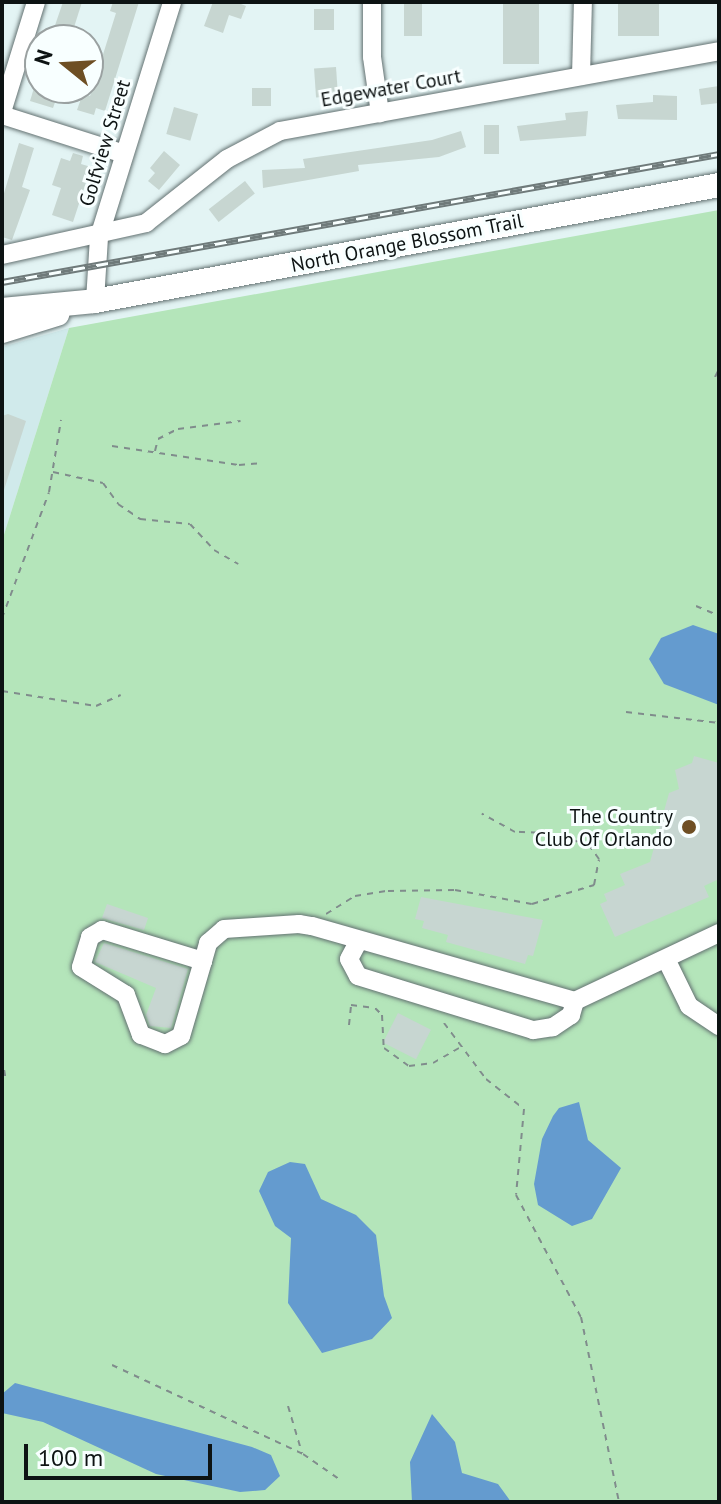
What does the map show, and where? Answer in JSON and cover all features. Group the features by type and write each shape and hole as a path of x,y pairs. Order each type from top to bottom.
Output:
{"main road":[{"name":"North Orange Blossom Trail","path":"2,310 95,301 719,185"},
{"name":"North Orange Blossom Trail","path":"2,331 95,301"}],"street":[{"path":"36,2 2,114 124,154"},
{"name":"Golfview Street","path":"95,301 99,237 172,2"},
{"path":"372,2 372,57 380,113"},
{"path":"581,76 583,2"},
{"name":"Edgewater Court","path":"2,255 99,237 146,223 171,208 251,143 280,131 719,51"},
{"path":"203,961 102,930 90,937 81,967 126,995 141,1035 165,1044 181,1036 203,961 208,943 224,929 318,927 575,1001"},
{"path":"359,940 349,959 358,976 533,1030 563,1023 575,1001 667,961 719,933"},
{"path":"667,961 689,1006 719,1026"}],"path":[{"path":"715,377 719,369"},
{"path":"2,618 33,542 53,472 61,420"},
{"path":"155,452 158,439 178,429 240,421"},
{"path":"112,446 239,465 263,463"},
{"path":"53,472 103,483 118,504 140,519 190,524 214,550 238,564"},
{"path":"696,606 719,616"},
{"path":"2,691 96,706 121,695"},
{"path":"626,712 719,723"},
{"path":"318,927 336,906 377,893 455,890 532,904 594,885 599,859 589,845 549,833 515,832 482,814"},
{"path":"349,1025 351,1005 375,1008 382,1015 384,1048 409,1066 433,1063 460,1048"},
{"path":"444,1023 486,1079 524,1109 516,1195 581,1317 619,1502"},
{"path":"2,1058 6,1081"},
{"path":"112,1365 303,1454 339,1479"},
{"path":"288,1406 303,1454"}],"shaded area":[{"path":"69,328 2,541 2,347"}],"green space":[{"name":"The Country Club Of Orlando","path":"719,210 719,1502 2,1502 2,541 69,328"}],"water":[{"path":"693,625 719,634 719,705 664,684 649,659 661,638"},
{"path":"579,1102 588,1140 621,1168 592,1219 572,1226 538,1205 534,1184 542,1139 553,1116 559,1108"},
{"path":"290,1162 305,1164 321,1199 356,1215 376,1235 384,1296 392,1318 372,1339 322,1353 288,1303 291,1238 275,1226 259,1191 268,1172"},
{"path":"15,1383 252,1447 271,1455 280,1476 265,1490 240,1492 156,1474 43,1422 2,1413 2,1394"},
{"path":"432,1414 455,1442 462,1473 498,1484 511,1502 412,1502 410,1462"}],"building":[{"path":"63,2 82,2 75,24 55,24"},
{"path":"113,2 139,2 105,111 96,108 94,115 77,110 79,104 104,104 104,51 116,13 110,11"},
{"path":"213,2 236,2 246,6 241,19 229,15 223,33 204,26"},
{"path":"404,2 422,2 422,36 404,36"},
{"path":"503,2 539,2 539,64 503,64"},
{"path":"618,2 659,2 659,36 618,36"},
{"path":"314,9 334,9 334,30 314,30"},
{"path":"336,67 338,96 316,97 314,69"},
{"path":"719,86 719,103 701,105 699,89"},
{"path":"252,88 271,88 271,106 252,106"},
{"path":"653,95 677,96 677,120 618,119 616,105 653,102"},
{"path":"174,107 198,114 190,141 166,134"},
{"path":"588,111 586,136 520,141 517,126 566,120 565,113"},
{"path":"484,125 499,125 499,154 484,154"},
{"path":"461,131 466,147 439,157 358,165 359,171 263,188 262,170 305,168 303,159 432,140"},
{"path":"19,143 34,148 22,187 30,190 12,240 2,237 2,200"},
{"path":"164,151 180,165 159,190 148,181 155,173 150,168"},
{"path":"73,153 83,156 81,164 91,167 73,222 52,215 61,188 52,185 61,158 70,161"},
{"path":"245,181 255,194 219,222 209,209"},
{"path":"8,414 26,421 4,490 2,416"},
{"name":"The Country Club Of Orlando","path":"694,756 719,763 719,879 704,886 709,897 615,937 600,904 607,901 604,894 625,885 620,874 650,862 669,793 679,789 675,770 692,763"},
{"path":"421,897 543,920 533,956 528,955 525,964 446,942 448,935 422,928 424,921 415,919"},
{"path":"107,904 148,918 144,930 102,918"},
{"path":"104,943 188,969 171,1028 150,1026 146,1015 156,988 95,962"},
{"path":"398,1013 431,1030 416,1059 383,1042"}],"railway":[{"path":"2,282 719,154"}],"place":[{"name":"The Country Club Of Orlando","path":"689,827"}]}
